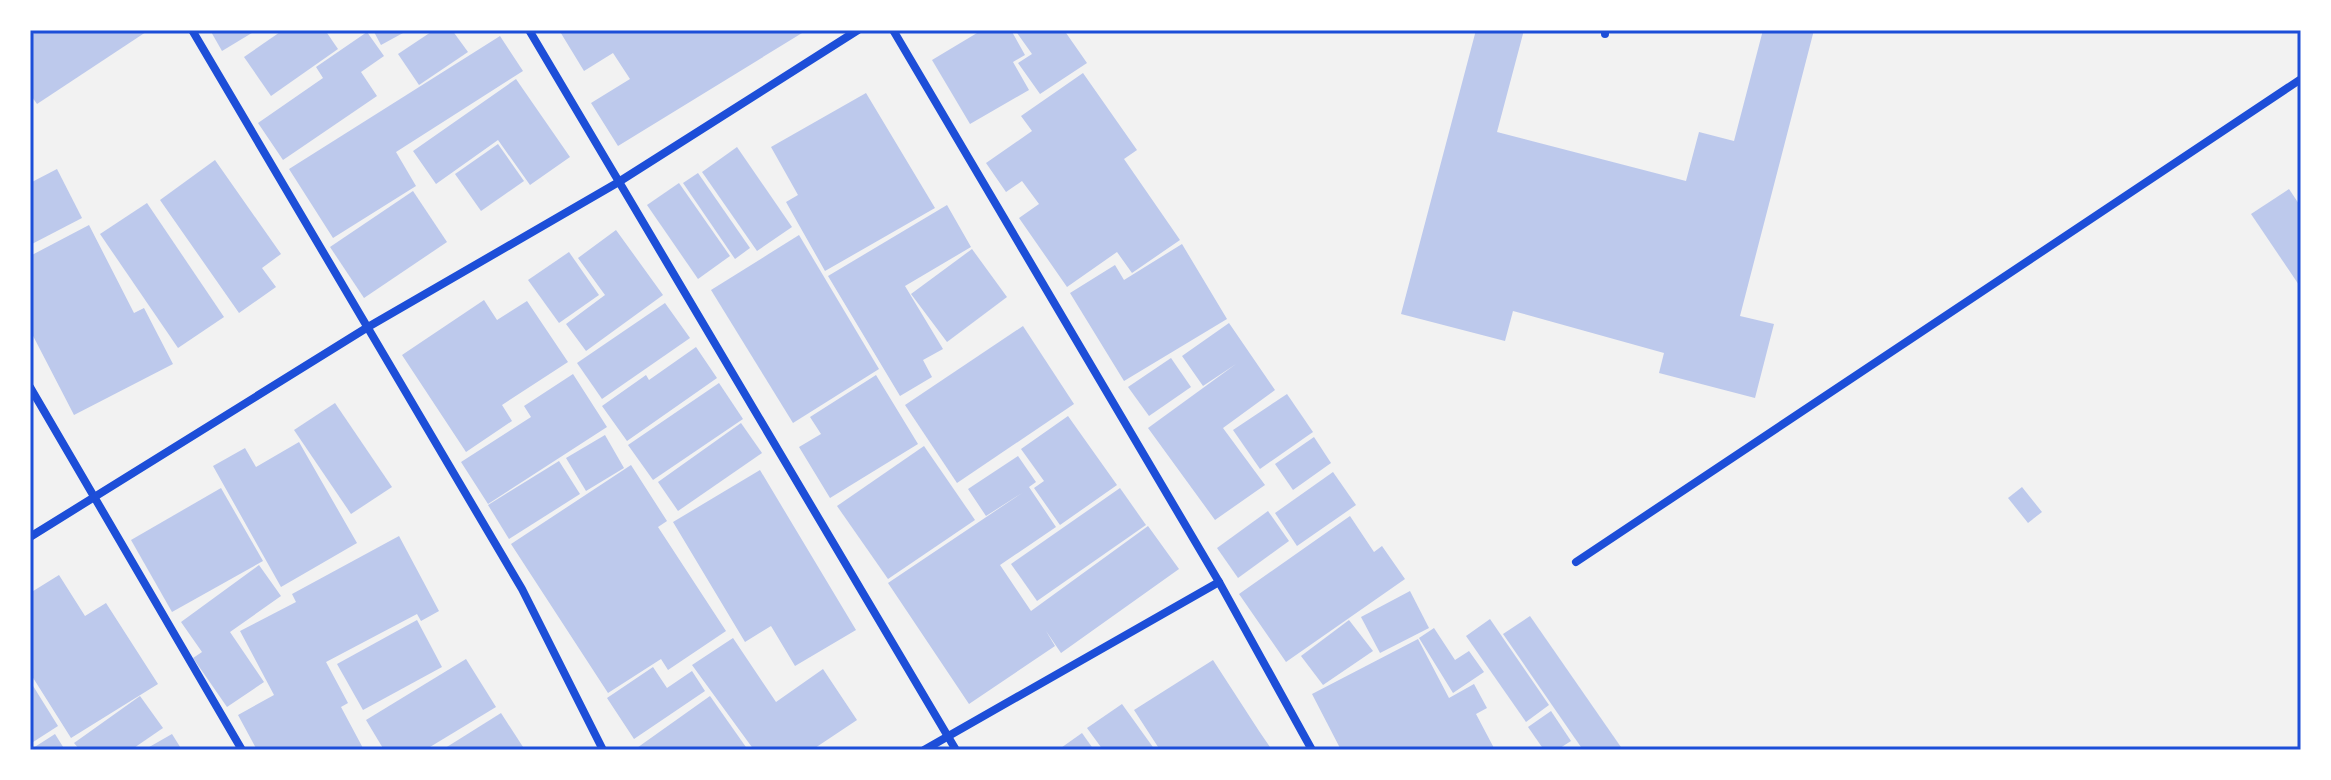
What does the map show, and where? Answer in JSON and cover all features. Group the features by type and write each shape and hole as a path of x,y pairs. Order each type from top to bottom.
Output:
{"street":[{"path":"192,30 522,589 603,750"},
{"path":"529,30 956,750"},
{"path":"30,537 368,327 617,183 858,30"},
{"path":"893,30 1219,582 1312,750"},
{"path":"1576,562 2301,79"},
{"path":"30,387 242,750"},
{"path":"924,750 1219,582"}],"building":[{"path":"39,30 149,30 37,104 30,94 30,36"},
{"path":"210,30 257,30 222,51"},
{"path":"283,30 325,30 338,49 271,96 244,57"},
{"path":"373,30 402,30 403,33 381,45"},
{"path":"434,30 452,30 468,52 419,85 398,54"},
{"path":"559,30 807,30 618,146 591,103 630,79 613,53 584,71"},
{"path":"982,30 1011,30 1025,55 1013,62 1029,90 970,124 932,60"},
{"path":"1015,30 1064,30 1087,63 1040,94 1018,63 1032,54"},
{"path":"1476,30 1524,30 1497,132 1686,181 1699,132 1734,141 1763,30 1814,30 1740,316 1774,324 1755,398 1659,373 1664,353 1513,311 1505,341 1401,314"},
{"path":"367,32 384,56 361,72 377,96 283,160 258,123 323,78 316,67"},
{"path":"500,36 523,71 396,152 416,186 333,238 289,169"},
{"path":"1083,73 1137,150 1124,159 1180,240 1132,273 1117,252 1067,287 1019,218 1039,204 1022,181 1006,192 986,163 1032,131 1021,116"},
{"path":"516,79 570,157 530,185 498,140 436,184 413,151"},
{"path":"866,93 935,208 825,271 786,202 798,195 771,147"},
{"path":"498,144 524,181 481,211 455,174"},
{"path":"737,147 792,227 757,251 702,172"},
{"path":"215,160 281,254 262,268 276,287 239,313 160,200"},
{"path":"57,169 82,218 30,245 30,183"},
{"path":"698,173 750,248 735,259 683,183"},
{"path":"679,183 730,256 698,279 647,205"},
{"path":"2289,189 2301,207 2301,288 2251,214"},
{"path":"413,191 447,242 364,298 330,247"},
{"path":"147,203 224,317 178,348 100,234"},
{"path":"947,205 971,247 905,286 943,349 923,360 932,377 900,396 828,276"},
{"path":"89,225 134,313 144,308 173,364 74,415 30,330 30,256"},
{"path":"616,230 663,295 586,351 566,324 605,295 578,258"},
{"path":"799,235 879,369 793,423 711,290"},
{"path":"1182,244 1227,319 1124,381 1070,293 1115,265 1124,280"},
{"path":"972,249 1007,297 947,342 911,294"},
{"path":"569,252 599,295 559,323 528,280"},
{"path":"484,300 497,320 527,301 568,362 502,405 512,421 466,452 402,355"},
{"path":"665,303 690,338 602,399 577,363"},
{"path":"1229,323 1275,390 1223,428 1265,485 1215,520 1148,428 1236,364 1203,386 1182,356"},
{"path":"1023,326 1074,404 957,483 905,405"},
{"path":"696,347 717,378 627,441 602,406 646,375 649,380"},
{"path":"1171,358 1191,387 1149,416 1128,387"},
{"path":"573,374 607,427 488,504 461,462 531,417 524,406"},
{"path":"876,375 918,444 830,498 799,447 821,434 810,417"},
{"path":"719,383 743,419 653,480 628,445"},
{"path":"1287,394 1313,432 1260,469 1233,430"},
{"path":"335,403 392,487 351,514 294,430"},
{"path":"1068,416 1117,485 1060,525 1034,488 1044,481 1021,449"},
{"path":"741,423 762,453 678,511 658,482"},
{"path":"605,435 624,468 586,491 566,458"},
{"path":"1314,437 1331,463 1293,490 1275,464"},
{"path":"299,442 357,543 281,587 213,466 245,448 256,467"},
{"path":"924,446 975,520 888,579 837,506"},
{"path":"1018,456 1036,482 1029,487 1056,527 1000,565 1031,611 1148,526 1179,569 1061,653 1046,631 1055,646 969,704 888,583 1022,493 986,516 968,489"},
{"path":"559,461 580,494 509,539 488,505"},
{"path":"631,465 667,521 658,527 726,631 668,670 661,659 608,693 511,544"},
{"path":"760,470 856,630 795,666 771,626 745,642 673,522"},
{"path":"1333,472 1356,505 1297,546 1275,513"},
{"path":"2022,487 2042,512 2028,523 2008,498"},
{"path":"221,488 263,561 172,612 131,540"},
{"path":"1120,488 1146,525 1037,601 1011,564"},
{"path":"1268,511 1289,541 1238,578 1217,548"},
{"path":"1350,516 1374,552 1382,546 1405,579 1286,662 1239,594"},
{"path":"399,536 439,611 421,621 417,614 326,662 348,703 341,707 364,750 257,750 238,715 274,695 240,631 296,602 292,594"},
{"path":"259,565 281,596 230,632 264,682 227,707 193,658 202,652 181,622"},
{"path":"59,575 85,616 106,603 158,684 71,738 30,673 30,593"},
{"path":"1410,591 1429,628 1380,653 1361,617"},
{"path":"1530,616 1623,750 1583,750 1503,634"},
{"path":"1490,619 1549,705 1526,722 1466,636"},
{"path":"417,620 442,667 363,710 337,664"},
{"path":"1349,620 1373,651 1323,685 1301,656"},
{"path":"1434,628 1455,660 1469,651 1484,672 1453,693 1419,638"},
{"path":"733,638 776,702 823,669 857,720 812,750 754,750 692,665"},
{"path":"1418,639 1449,698 1474,684 1487,708 1476,714 1495,750 1341,750 1312,694"},
{"path":"466,659 496,707 425,750 384,750 366,720"},
{"path":"1213,660 1272,750 1160,750 1134,710"},
{"path":"653,667 667,688 692,671 705,691 634,739 607,698"},
{"path":"30,681 58,726 30,744"},
{"path":"140,696 163,728 131,750 80,750 74,743"},
{"path":"710,696 748,750 634,750"},
{"path":"1122,704 1155,750 1103,750 1087,728"},
{"path":"1551,711 1571,741 1557,750 1544,750 1528,727"},
{"path":"501,713 525,750 442,750"},
{"path":"1082,733 1094,750 1058,750"},
{"path":"55,734 65,750 30,750"},
{"path":"172,734 182,750 144,750"}]}
